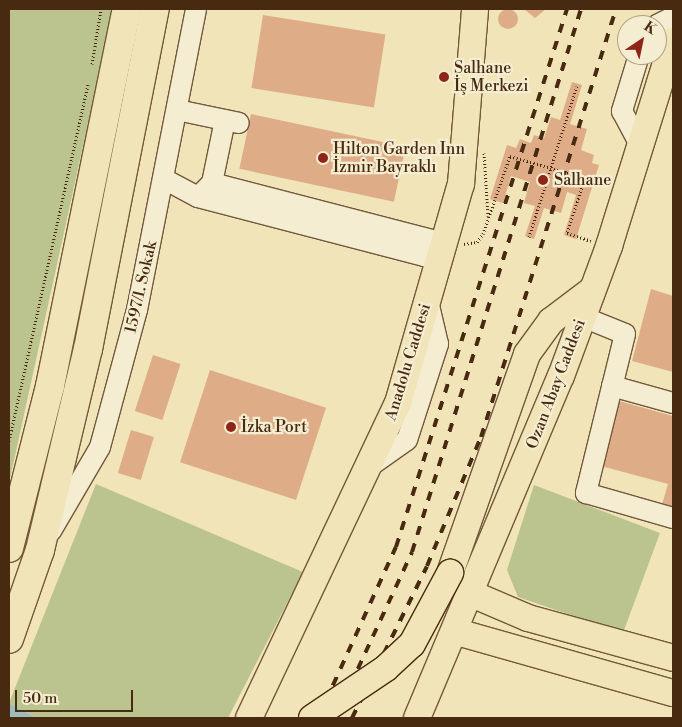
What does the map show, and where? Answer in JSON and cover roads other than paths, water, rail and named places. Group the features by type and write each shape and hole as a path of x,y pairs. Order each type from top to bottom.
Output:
{"highway":[{"path":"9,548 50,386 126,9"},
{"path":"9,639 40,550 88,348 155,9"}],"main road":[{"name":"Anadolu Caddesi","path":"249,718 370,466 398,403 461,184 475,9"},
{"name":"Ozan Abay Caddesi","path":"417,718 457,632 561,376 641,146 673,41"},
{"path":"312,718 386,668 412,644 450,573 520,381 540,332 592,290"},
{"path":"520,381 536,374 561,376"},
{"path":"472,594 525,617 673,658"},
{"path":"457,632 673,693"}],"street":[{"name":"1597/1. Sokak","path":"40,550 100,447 137,310 196,9"},
{"path":"636,65 622,111 641,146"},
{"path":"177,110 232,121 205,190"},
{"path":"164,178 424,256 444,243"},
{"path":"583,317 625,334 586,493 673,518"},
{"path":"612,386 673,403"}],"water":[{"path":"9,703 37,718 9,718"}],"railway":[{"path":"318,718 396,547 567,9"},
{"path":"335,718 412,552 581,9"},
{"path":"352,718 427,566 481,437 616,9"}],"place":[{"name":"Salhane İş Merkezi","path":"444,77"},
{"name":"Hilton Garden Inn İzmir Bayraklı","path":"323,158"},
{"name":"Salhane","path":"543,180"},
{"name":"İzka Port","path":"231,427"}]}
